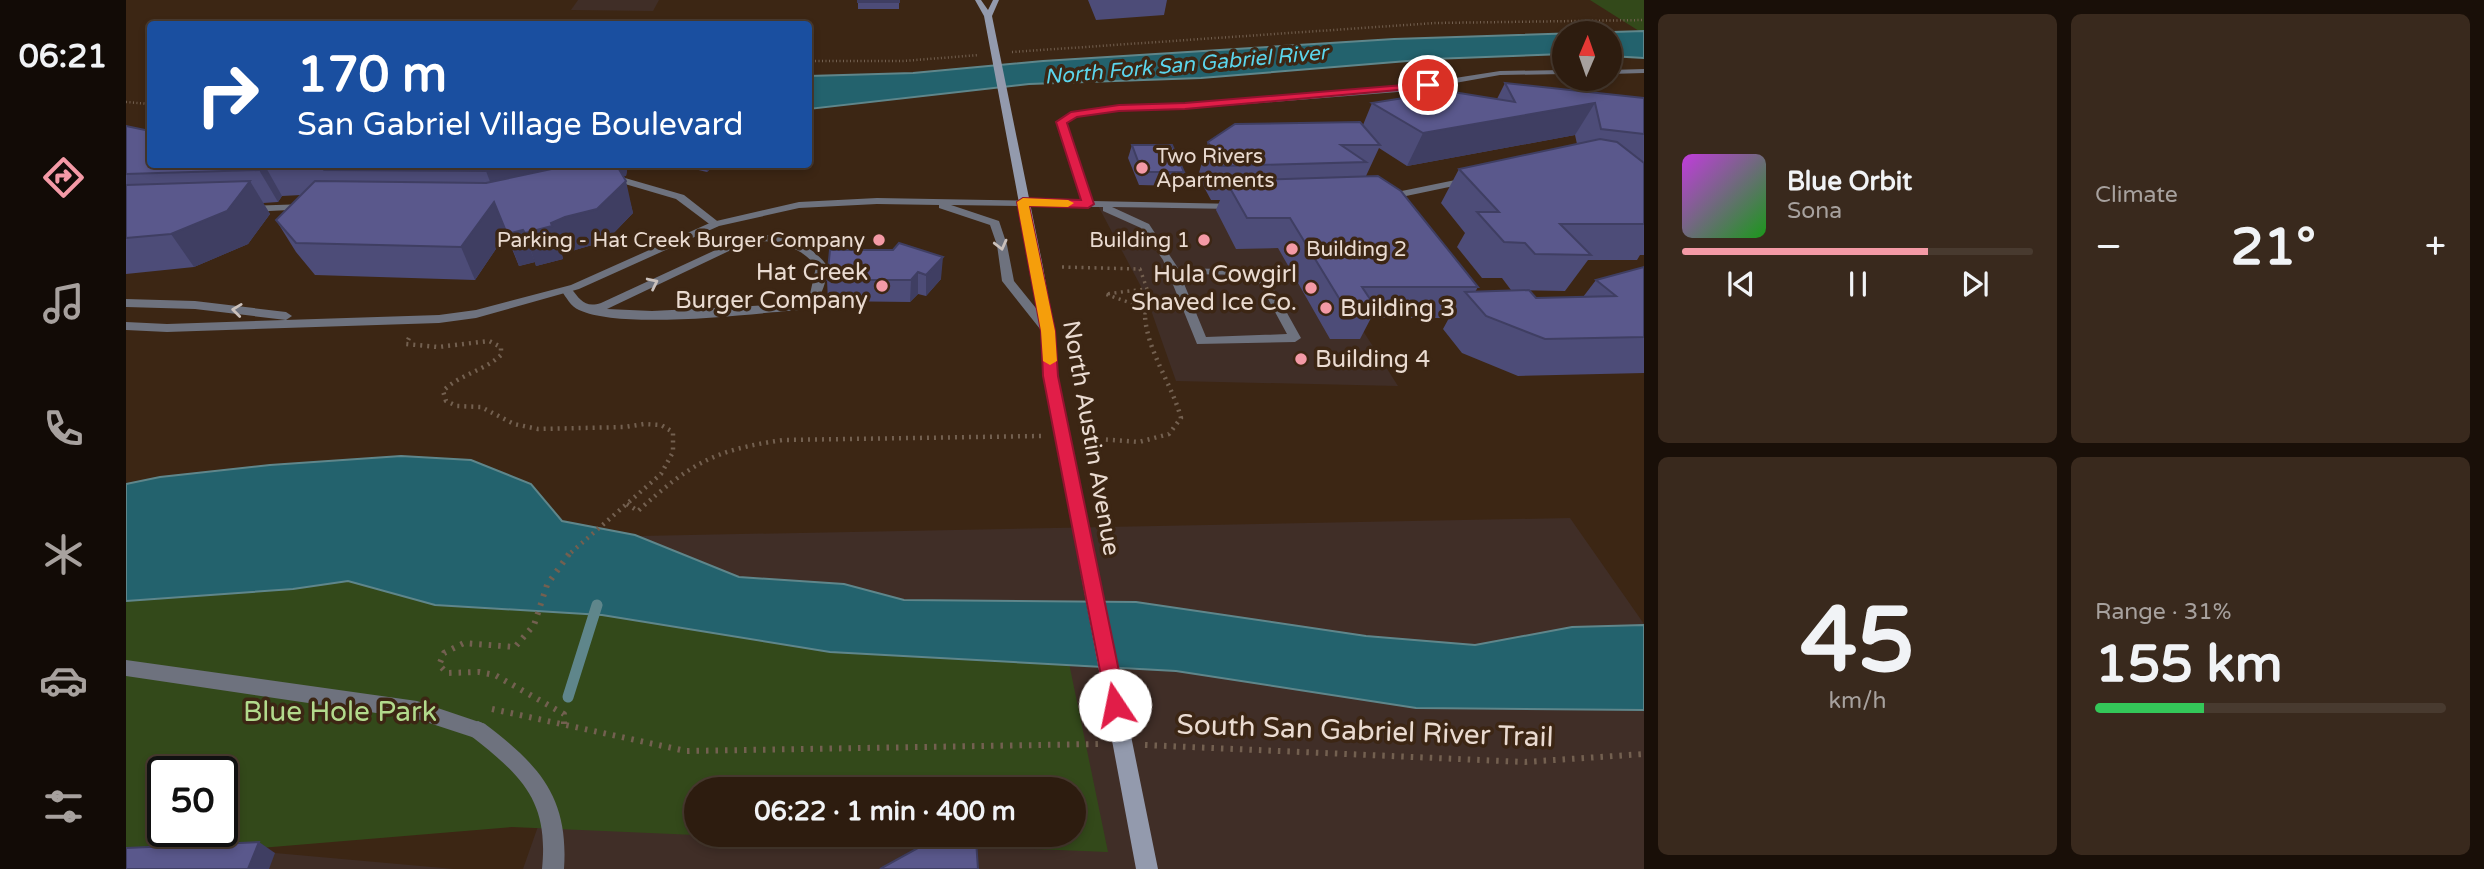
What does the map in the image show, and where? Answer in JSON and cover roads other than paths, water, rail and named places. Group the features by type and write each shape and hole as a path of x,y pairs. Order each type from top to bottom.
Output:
{"main road":[{"name":"North Austin Avenue","path":"978,0 988,16 1048,331 1051,376 1147,869"},
{"path":"988,16 996,0"}],"street":[{"path":"1622,72 1644,71"},
{"path":"1088,204 1061,122 1074,114 1119,108 1185,106 1410,88 1500,74 1552,72"},
{"path":"1371,199 1399,201 1484,176"},
{"path":"590,187 625,181 680,197 716,224"},
{"path":"126,326 167,328 439,319 477,314 567,290 716,224 799,205 839,201 929,201 1245,206"},
{"path":"929,201 995,223 1008,281 1048,331"},
{"path":"1088,204 1123,214 1145,226 1174,271 1201,341 1295,338 1259,272 1174,271"},
{"path":"231,209 323,207"},
{"path":"567,290 580,307 591,310 634,316 799,306 818,295 822,267 813,255 780,241 760,236 748,238 605,306 591,310"},
{"path":"126,303 195,305 329,321"},
{"path":"126,668 417,710 478,730 499,746 539,788 552,812 555,852 552,869"}],"water":[{"path":"1644,31 1644,58 1622,57 1622,32"},
{"name":"North Fork San Gabriel River","path":"1552,34 1552,54 1432,59 1201,78 1029,84 812,109 812,76 913,73 1043,61 1394,39"},
{"path":"401,456 471,460 531,484 562,521 635,535 739,577 844,584 904,600 1136,602 1366,636 1475,645 1572,627 1644,625 1644,710 1416,708 1176,671 830,652 602,615 435,605 348,581 293,589 126,601 126,484 160,477 270,465"}],"waterway":[{"path":"568,697 597,605"}],"place":[{"name":"Two Rivers Apartments","path":"1142,168"},
{"name":"Parking - Hat Creek Burger Company","path":"879,240"},
{"name":"Building 1","path":"1204,240"},
{"name":"Building 2","path":"1292,249"},
{"name":"Hat Creek Burger Company","path":"882,286"},
{"name":"Hula Cowgirl Shaved Ice Co.","path":"1311,288"},
{"name":"Building 3","path":"1326,308"},
{"name":"Building 4","path":"1301,359"}],"park label":[{"name":"Blue Hole Park","path":"340,712"}]}
